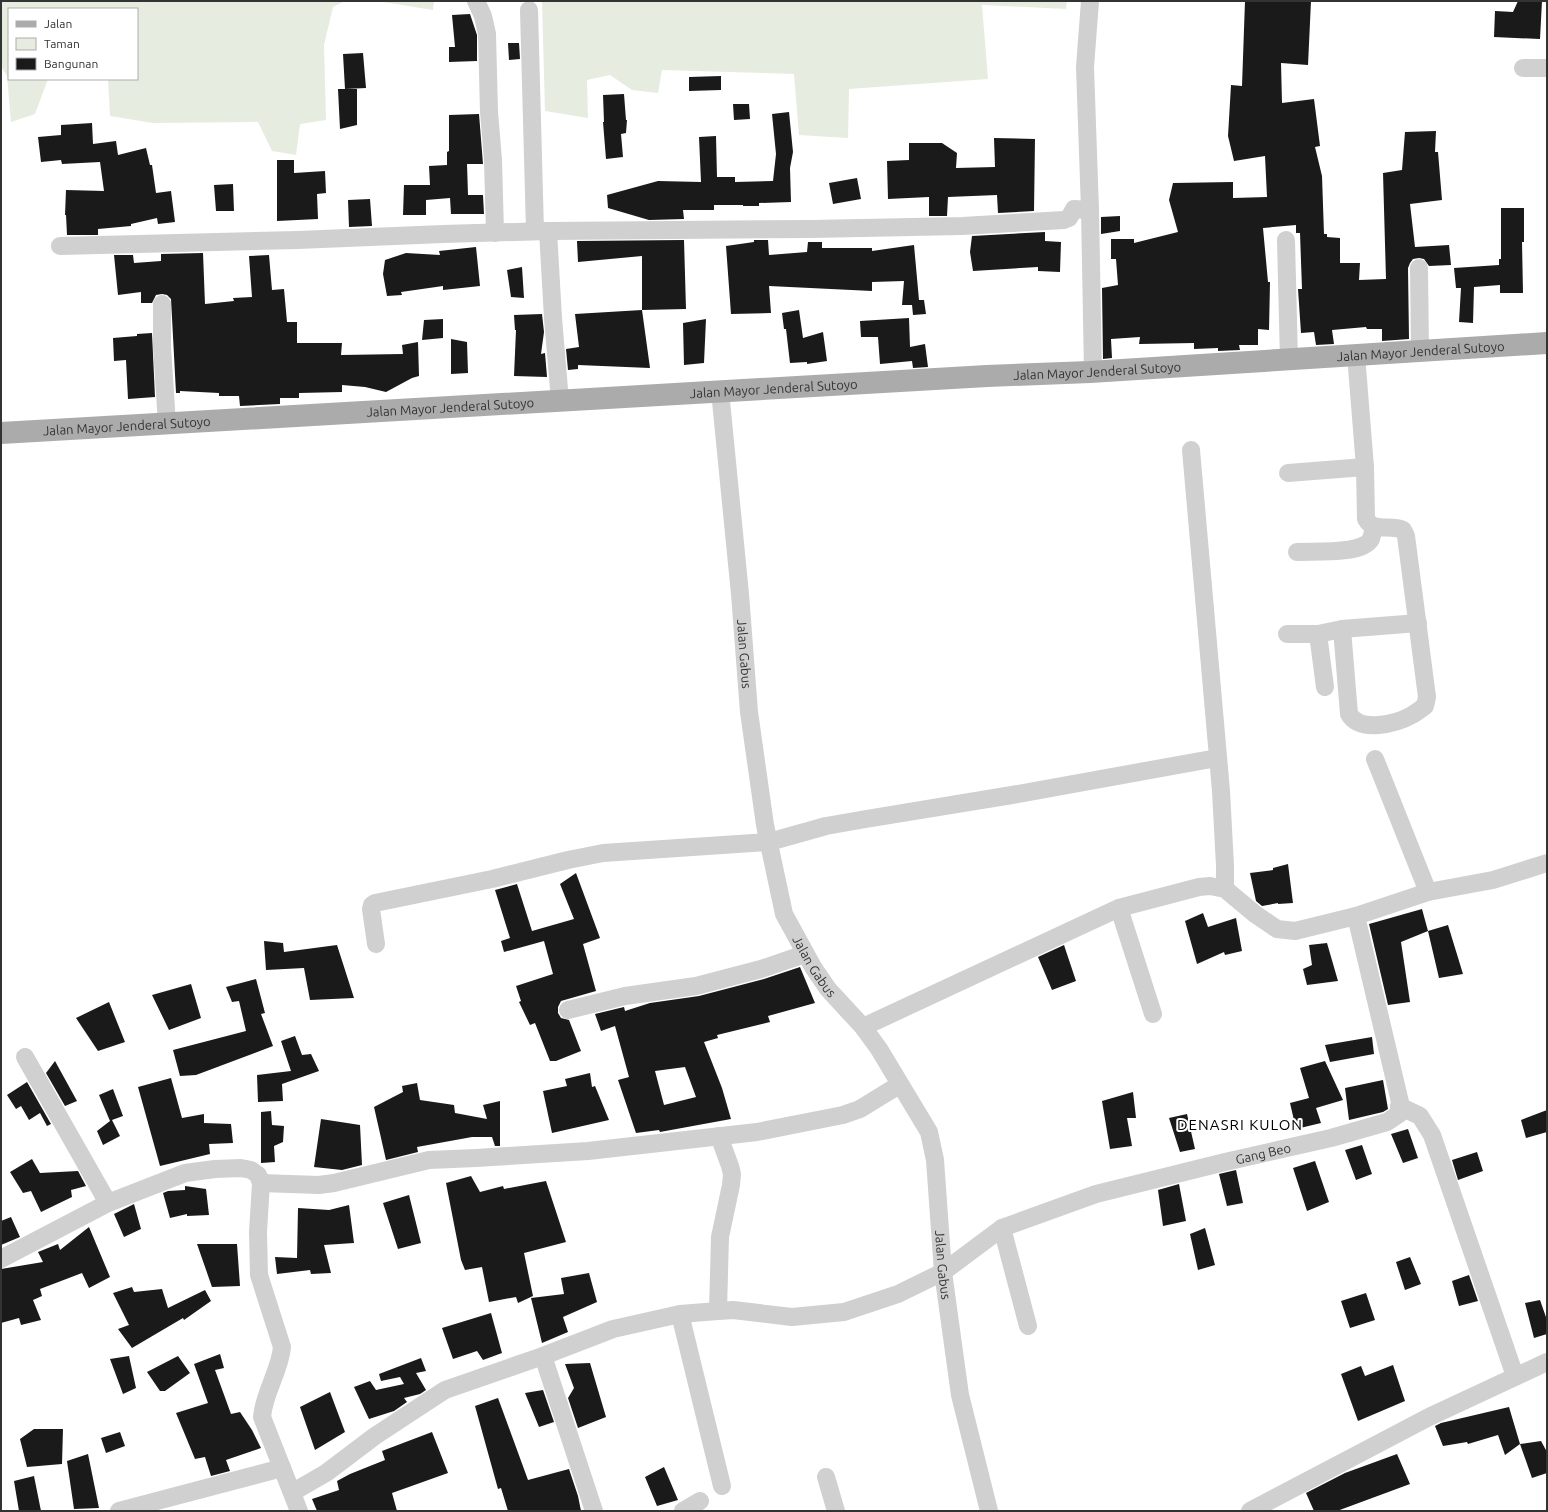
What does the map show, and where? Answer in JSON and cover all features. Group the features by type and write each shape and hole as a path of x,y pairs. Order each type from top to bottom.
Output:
{"main road":[{"name":"Jalan Mayor Jenderal Sutoyo","path":"1,433 987,376 1086,372 1547,343"}],"street":[{"path":"476,1 483,16 487,34 495,233"},
{"path":"1086,372 1082,210 1086,67 1090,1"},
{"path":"529,10 542,231 553,318 560,401"},
{"path":"1523,68 1547,68"},
{"path":"60,246 298,240 542,231 811,229 962,226 1066,220 1082,210"},
{"path":"1286,240 1289,360"},
{"path":"1419,268 1420,351"},
{"path":"162,304 162,347 167,424"},
{"path":"1342,629 1349,714 1352,720 1360,723 1381,725 1412,715 1425,706 1427,697 1418,623 1407,544 1403,530 1398,528 1374,527 1369,524 1366,519 1365,467 1356,355"},
{"name":"Jalan Gabus","path":"720,392 740,594 749,712 767,833 784,914 805,954 828,989 863,1027 879,1049 899,1085 929,1132 935,1160 943,1272 960,1395 989,1511"},
{"path":"1191,450 1217,758 1222,798 1225,889"},
{"path":"1288,473 1365,467"},
{"path":"1297,552 1352,550 1362,547 1370,540 1374,527"},
{"path":"1286,634 1318,634 1342,629 1418,623"},
{"path":"1318,634 1317,687 1346,683"},
{"path":"376,944 371,909 372,905 375,903 492,879 568,860 603,853 826,826 1012,795 1217,758"},
{"path":"1375,759 1428,892"},
{"path":"863,1027 1119,908 1199,887 1210,886 1225,889 1255,914 1277,929 1294,931 1356,916 1428,892 1493,880 1547,863"},
{"path":"1119,908 1153,1014"},
{"path":"1356,916 1400,1106 1420,1116 1432,1136 1515,1376"},
{"path":"568,1010 625,996 696,986 761,969 805,954"},
{"path":"879,1049 889,1014"},
{"path":"25,1057 108,1203"},
{"path":"261,1183 319,1185 334,1183 429,1160 588,1151 758,1132 843,1115 860,1109 899,1085"},
{"name":"Gang Beo","path":"293,1492 326,1473 375,1436 445,1390 463,1382 543,1356 613,1329 680,1314 718,1311 733,1310 792,1317 844,1312 898,1294 943,1272 1002,1228 1096,1194 1225,1162 1331,1138 1387,1122 1399,1114 1400,1106"},
{"path":"718,1311 720,1237 732,1174 719,1136"},
{"path":"1,1259 108,1203 185,1173 215,1169 241,1168 251,1170 258,1175 261,1183 258,1232 259,1274 282,1347 281,1359 263,1404 262,1417 293,1492 299,1511"},
{"path":"1002,1228 1028,1326"},
{"path":"680,1314 722,1486"},
{"path":"543,1356 594,1511"},
{"path":"1250,1511 1429,1418 1547,1362"},
{"path":"119,1511 282,1468"},
{"path":"826,1477 836,1511"},
{"path":"683,1511 700,1501"}],"green space":[{"path":"1,1 345,1 333,7 324,45 326,120 300,124 296,155 272,151 258,122 153,123 110,116 108,80 138,80 138,8 8,8 8,80 48,80 35,114 11,122 7,76 1,66"},
{"path":"377,1 434,1 433,10"},
{"path":"542,1 1067,1 1066,9 982,5 988,79 849,89 848,138 799,135 794,74 662,70 658,93 632,90 610,75 587,80 588,118 545,111"}],"building":[{"path":"1245,1 1311,1 1308,65 1281,63 1282,103 1314,99 1320,146 1315,147 1322,176 1324,234 1327,234 1327,237 1340,238 1340,263 1360,263 1359,280 1386,279 1383,173 1402,170 1405,132 1436,131 1435,152 1438,152 1442,200 1410,204 1415,247 1449,245 1451,265 1429,266 1424,259 1419,258 1413,259 1410,263 1408,268 1409,339 1382,341 1382,329 1367,329 1366,327 1332,330 1334,344 1316,345 1314,332 1301,333 1298,289 1302,289 1300,233 1296,233 1296,225 1263,228 1268,282 1270,282 1269,330 1258,329 1258,345 1239,345 1240,350 1218,351 1218,348 1194,349 1194,343 1139,344 1140,337 1111,339 1112,358 1103,359 1102,288 1118,285 1116,259 1111,259 1111,239 1134,239 1134,243 1178,232 1169,200 1173,183 1233,182 1233,198 1267,197 1265,156 1234,161 1228,136 1231,85 1242,86"},
{"path":"1518,1 1542,1 1540,39 1494,37 1495,11 1513,12"},
{"path":"470,14 477,35 477,61 449,62 449,47 455,47 452,15"},
{"path":"508,43 519,43 520,59 509,60"},
{"path":"363,53 366,88 345,89 343,54"},
{"path":"721,76 721,90 689,91 689,77"},
{"path":"338,89 357,89 357,125 340,129"},
{"path":"624,94 627,120 626,133 621,134 623,157 606,159 603,122 603,95"},
{"path":"733,104 749,104 750,119 734,120"},
{"path":"789,112 793,152 790,168 791,202 759,203 759,206 714,205 714,210 683,210 684,219 649,220 608,208 607,195 658,181 701,182 699,137 716,136 717,177 735,177 735,182 773,181 776,154 772,114"},
{"path":"479,114 483,164 467,164 468,195 483,195 484,214 451,214 450,198 426,200 426,215 403,215 404,185 430,185 429,166 447,165 447,152 449,151 449,115"},
{"path":"92,123 93,144 116,141 118,155 146,148 150,165 152,165 156,193 171,191 175,222 158,224 157,218 131,224 131,226 98,229 98,235 67,235 65,215 66,190 104,191 100,162 62,164 61,160 41,162 38,137 61,135 61,125"},
{"path":"994,138 1035,139 1034,211 998,213 997,195 948,197 947,216 929,216 929,197 888,199 887,161 909,160 909,143 942,143 957,153 956,168 995,167"},
{"path":"277,160 294,160 294,173 325,171 326,193 317,194 318,219 277,221"},
{"path":"857,178 861,199 833,204 829,183"},
{"path":"233,184 234,211 216,211 214,185"},
{"path":"370,199 372,226 349,227 348,200"},
{"path":"1501,208 1524,208 1524,242 1522,242 1523,293 1500,293 1500,285 1474,287 1473,323 1459,322 1461,288 1456,288 1454,268 1499,265 1499,259 1501,259"},
{"path":"1120,216 1120,231 1101,234 1101,217"},
{"path":"1045,232 1045,241 1061,242 1060,272 1038,271 1038,267 973,271 970,252 972,236"},
{"path":"684,240 686,309 642,310 642,256 578,262 577,241"},
{"path":"754,240 768,240 769,255 807,252 808,242 822,242 822,248 872,248 872,251 914,245 919,300 924,300 926,314 913,315 912,305 902,305 904,281 872,282 872,291 769,286 771,313 731,314 726,246 754,242"},
{"path":"476,247 480,286 443,290 443,286 401,292 402,295 387,296 383,274 385,260 406,253 440,255 439,251"},
{"path":"203,253 205,304 234,301 233,298 252,297 249,256 269,255 272,290 284,289 287,322 297,322 297,343 342,343 341,355 403,354 402,345 418,342 419,376 412,378 386,392 365,387 342,385 342,392 299,393 299,398 280,398 280,404 240,406 239,396 219,396 219,393 180,391 180,393 176,393 171,299 167,295 162,294 156,295 152,303 141,303 141,292 118,295 114,255 133,255 134,263 161,261 161,254"},
{"path":"522,267 524,298 511,297 507,270"},
{"path":"642,310 650,368 578,365 578,369 568,370 566,349 579,347 575,314"},
{"path":"799,310 803,338 823,332 827,361 807,364 807,362 790,363 786,329 784,329 782,313"},
{"path":"542,314 544,332 541,354 545,353 547,377 514,376 516,330 514,315"},
{"path":"909,318 910,347 925,344 928,367 913,368 912,361 880,364 878,337 861,337 860,321"},
{"path":"443,319 443,338 422,340 424,320"},
{"path":"706,319 704,363 684,365 683,323"},
{"path":"152,333 155,397 128,399 126,360 114,361 113,338"},
{"path":"451,339 467,342 468,373 451,374"},
{"path":"1288,864 1293,903 1278,903 1262,906 1256,901 1250,873 1273,870 1273,868"},
{"path":"576,873 600,938 583,944 596,991 561,1001 558,1007 558,1013 561,1018 569,1020 581,1051 556,1061 550,1061 535,1023 530,1025 519,1002 521,1001 516,986 553,974 544,941 504,952 501,941 510,938 495,890 517,884 532,931 574,919 560,884"},
{"path":"1422,909 1428,931 1401,942 1410,1002 1388,1005 1369,924"},
{"path":"1203,913 1208,927 1236,918 1242,951 1225,955 1224,952 1197,964 1185,921"},
{"path":"1448,925 1463,974 1439,978 1428,931"},
{"path":"264,941 283,943 284,952 337,945 354,998 310,1000 304,968 266,970"},
{"path":"1327,943 1338,981 1307,985 1303,969 1312,965 1309,945"},
{"path":"1064,945 1076,981 1052,990 1038,957"},
{"path":"800,967 815,1003 768,1016 770,1022 717,1035 718,1038 704,1042 722,1088 731,1119 660,1132 659,1130 636,1133 618,1080 629,1077 615,1026 601,1031 595,1014 624,1007 625,1011 650,1003 699,996 764,979","holes":["685,1067 696,1097 664,1105 655,1071"]},
{"path":"256,979 265,1013 261,1014 273,1046 196,1075 180,1076 173,1050 246,1031 239,1001 232,1002 226,987"},
{"path":"191,984 201,1018 169,1030 152,995"},
{"path":"109,1002 125,1042 98,1051 76,1018"},
{"path":"295,1036 302,1055 311,1054 319,1071 282,1084 283,1101 258,1102 257,1075 291,1071 281,1041"},
{"path":"1372,1037 1374,1054 1330,1062 1325,1045"},
{"path":"55,1061 77,1101 65,1106 46,1073"},
{"path":"1325,1061 1343,1100 1316,1108 1321,1123 1296,1129 1290,1103 1309,1098 1300,1068"},
{"path":"590,1073 592,1087 595,1086 609,1120 552,1133 543,1091 567,1086 565,1079"},
{"path":"171,1078 182,1118 204,1114 204,1123 231,1124 233,1143 209,1144 210,1154 160,1166 138,1087"},
{"path":"1383,1080 1388,1109 1383,1112 1349,1120 1345,1088"},
{"path":"27,1082 51,1124 47,1126 40,1113 29,1120 21,1106 16,1109 7,1095"},
{"path":"417,1083 420,1100 454,1105 455,1113 487,1119 483,1105 500,1101 500,1146 495,1146 492,1137 472,1137 417,1147 418,1152 386,1160 374,1107 403,1092 402,1086"},
{"path":"113,1089 123,1116 112,1120 120,1136 103,1145 97,1131 110,1121 99,1095"},
{"path":"1133,1092 1136,1118 1127,1118 1132,1146 1110,1149 1102,1101"},
{"path":"1547,1110 1547,1132 1526,1138 1521,1120"},
{"path":"271,1111 272,1125 284,1126 283,1142 274,1146 275,1162 261,1163 261,1112"},
{"path":"1187,1114 1195,1149 1180,1152 1169,1118"},
{"path":"321,1119 360,1125 362,1165 342,1170 314,1167"},
{"path":"1408,1129 1418,1158 1403,1163 1391,1134"},
{"path":"1362,1145 1372,1174 1356,1180 1345,1150"},
{"path":"1477,1152 1483,1171 1458,1180 1452,1160"},
{"path":"32,1159 40,1173 78,1171 86,1186 71,1190 72,1197 41,1212 31,1191 23,1193 10,1172"},
{"path":"1315,1161 1329,1202 1307,1211 1293,1168"},
{"path":"1236,1170 1243,1203 1227,1206 1219,1174"},
{"path":"471,1176 480,1192 503,1186 504,1189 546,1181 566,1242 524,1253 533,1296 518,1303 516,1297 489,1302 482,1267 465,1270 461,1260 446,1183"},
{"path":"1179,1184 1186,1221 1163,1226 1158,1190"},
{"path":"185,1186 206,1189 209,1215 187,1216 187,1214 170,1218 163,1193 168,1191 185,1190"},
{"path":"409,1195 421,1243 398,1249 383,1203"},
{"path":"134,1204 141,1229 124,1237 114,1214"},
{"path":"349,1205 354,1243 324,1245 331,1273 311,1274 310,1270 277,1274 275,1257 297,1258 298,1208 329,1210"},
{"path":"11,1217 20,1237 1,1245 1,1221"},
{"path":"89,1227 110,1277 89,1288 82,1273 40,1289 42,1296 33,1300 41,1320 21,1325 19,1318 1,1323 1,1269 43,1262 38,1252 58,1244 60,1250"},
{"path":"1205,1228 1215,1265 1198,1270 1190,1234"},
{"path":"197,1244 237,1244 240,1286 212,1287"},
{"path":"1410,1257 1421,1284 1405,1290 1396,1262"},
{"path":"589,1273 597,1302 563,1317 568,1332 542,1343 531,1298 564,1294 561,1278"},
{"path":"1469,1275 1478,1301 1459,1306 1452,1281"},
{"path":"132,1287 134,1292 162,1289 168,1308 205,1290 211,1301 184,1320 183,1318 132,1348 118,1329 129,1325 113,1293"},
{"path":"1366,1293 1375,1320 1350,1328 1341,1301"},
{"path":"1540,1300 1547,1320 1547,1334 1534,1338 1525,1303"},
{"path":"491,1313 502,1353 483,1360 477,1351 453,1359 442,1328"},
{"path":"220,1354 224,1368 215,1370 231,1414 240,1412 252,1430 261,1448 226,1460 230,1471 211,1476 205,1457 195,1459 176,1413 208,1403 194,1364"},
{"path":"129,1356 136,1388 123,1394 110,1359"},
{"path":"178,1356 190,1373 165,1391 160,1391 147,1372"},
{"path":"421,1358 426,1371 416,1373 426,1390 420,1394 404,1398 407,1402 394,1411 369,1419 354,1387 370,1381 376,1390 404,1384 400,1377 381,1381 379,1374"},
{"path":"590,1363 606,1417 578,1428 568,1398 574,1388 565,1364"},
{"path":"1393,1365 1405,1401 1358,1421 1341,1374 1361,1366 1365,1376"},
{"path":"543,1390 554,1422 539,1427 525,1393"},
{"path":"330,1392 345,1432 315,1450 300,1407"},
{"path":"498,1398 528,1480 569,1469 578,1496 581,1511 508,1511 501,1488 498,1489 475,1406"},
{"path":"1509,1407 1520,1444 1505,1455 1498,1435 1468,1444 1467,1442 1443,1446 1435,1426 1441,1423"},
{"path":"34,1429 63,1429 62,1464 27,1467 20,1439"},
{"path":"120,1432 125,1446 106,1453 101,1438"},
{"path":"432,1432 448,1473 392,1493 397,1511 317,1511 312,1499 339,1490 337,1481 350,1474 385,1460 382,1451"},
{"path":"1541,1441 1547,1452 1547,1473 1532,1478 1520,1444"},
{"path":"88,1454 99,1508 74,1509 67,1461"},
{"path":"1397,1454 1410,1484 1337,1511 1314,1511 1306,1493 1345,1473"},
{"path":"664,1467 678,1500 657,1506 645,1477"},
{"path":"34,1476 41,1511 19,1511 14,1481"}],"district":[{"name":"DENASRI KULON","path":"1240,1125"}]}
